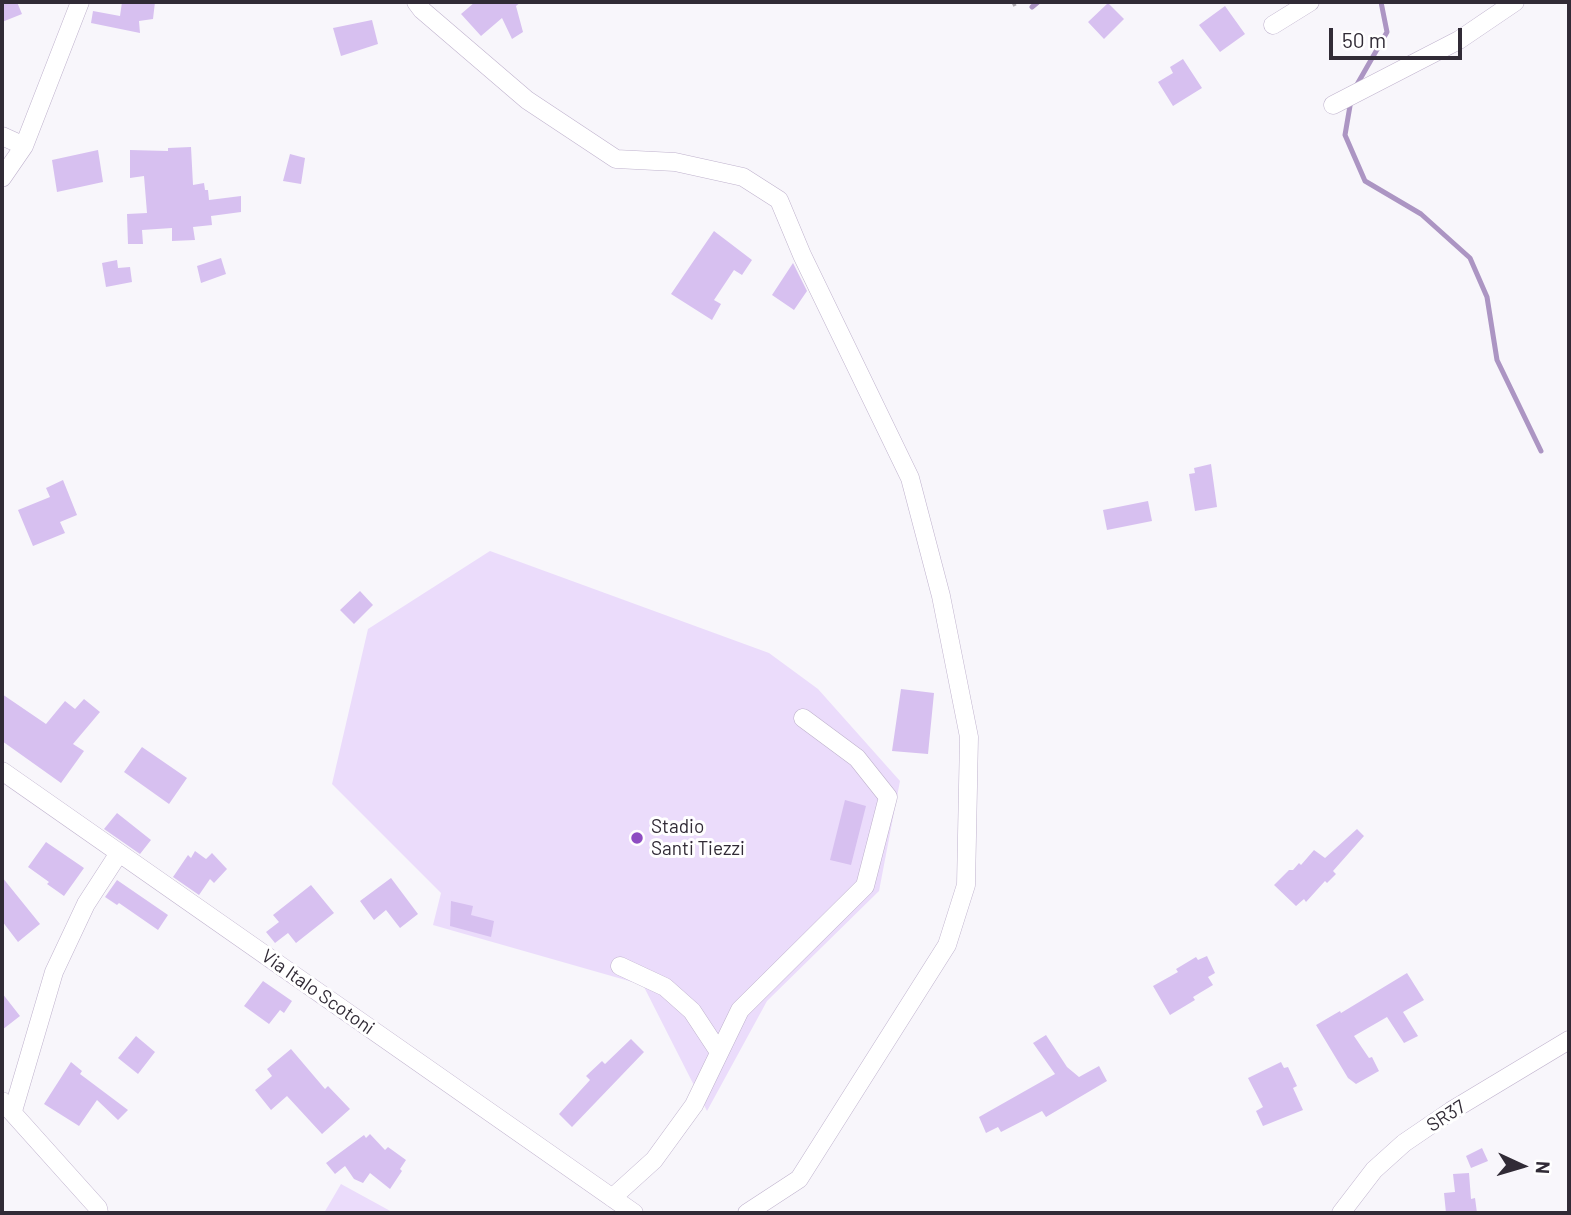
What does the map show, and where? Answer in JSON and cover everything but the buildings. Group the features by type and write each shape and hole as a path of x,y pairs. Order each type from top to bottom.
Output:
{"street":[{"path":"2,178 24,146 80,2"},
{"path":"416,2 527,100 616,159 675,162 743,177 779,201 802,256 910,478 942,596 969,737 966,885 947,945 799,1179 747,1213"},
{"path":"1273,24 1310,2"},
{"path":"1333,105 1459,40 1515,2"},
{"path":"2,136 24,146"},
{"path":"612,1198 654,1160 694,1105 740,1010 864,886 888,797 857,758 803,719"},
{"name":"Via Italo Scotoni","path":"2,771 634,1213"},
{"path":"99,1213 98,1208 7,1106 54,972 86,904 119,853"},
{"path":"620,966 665,987 692,1011 719,1052"},
{"name":"SR37","path":"1341,1213 1374,1170 1404,1143 1451,1111 1569,1041"}],"shaded area":[{"name":"Stadio Santi Tiezzi","path":"490,551 769,653 818,689 900,781 879,891 767,1001 707,1111 643,985 433,925 441,893 332,784 368,629"},
{"path":"341,1184 394,1213 324,1213"}],"waterway":[{"path":"1032,7 1038,2"},
{"path":"1355,88 1387,32 1381,2"},
{"path":"1351,100 1345,135 1365,181 1421,214 1470,258 1487,297 1497,360 1541,451"}],"place":[{"name":"Stadio Santi Tiezzi","path":"637,838"}]}
